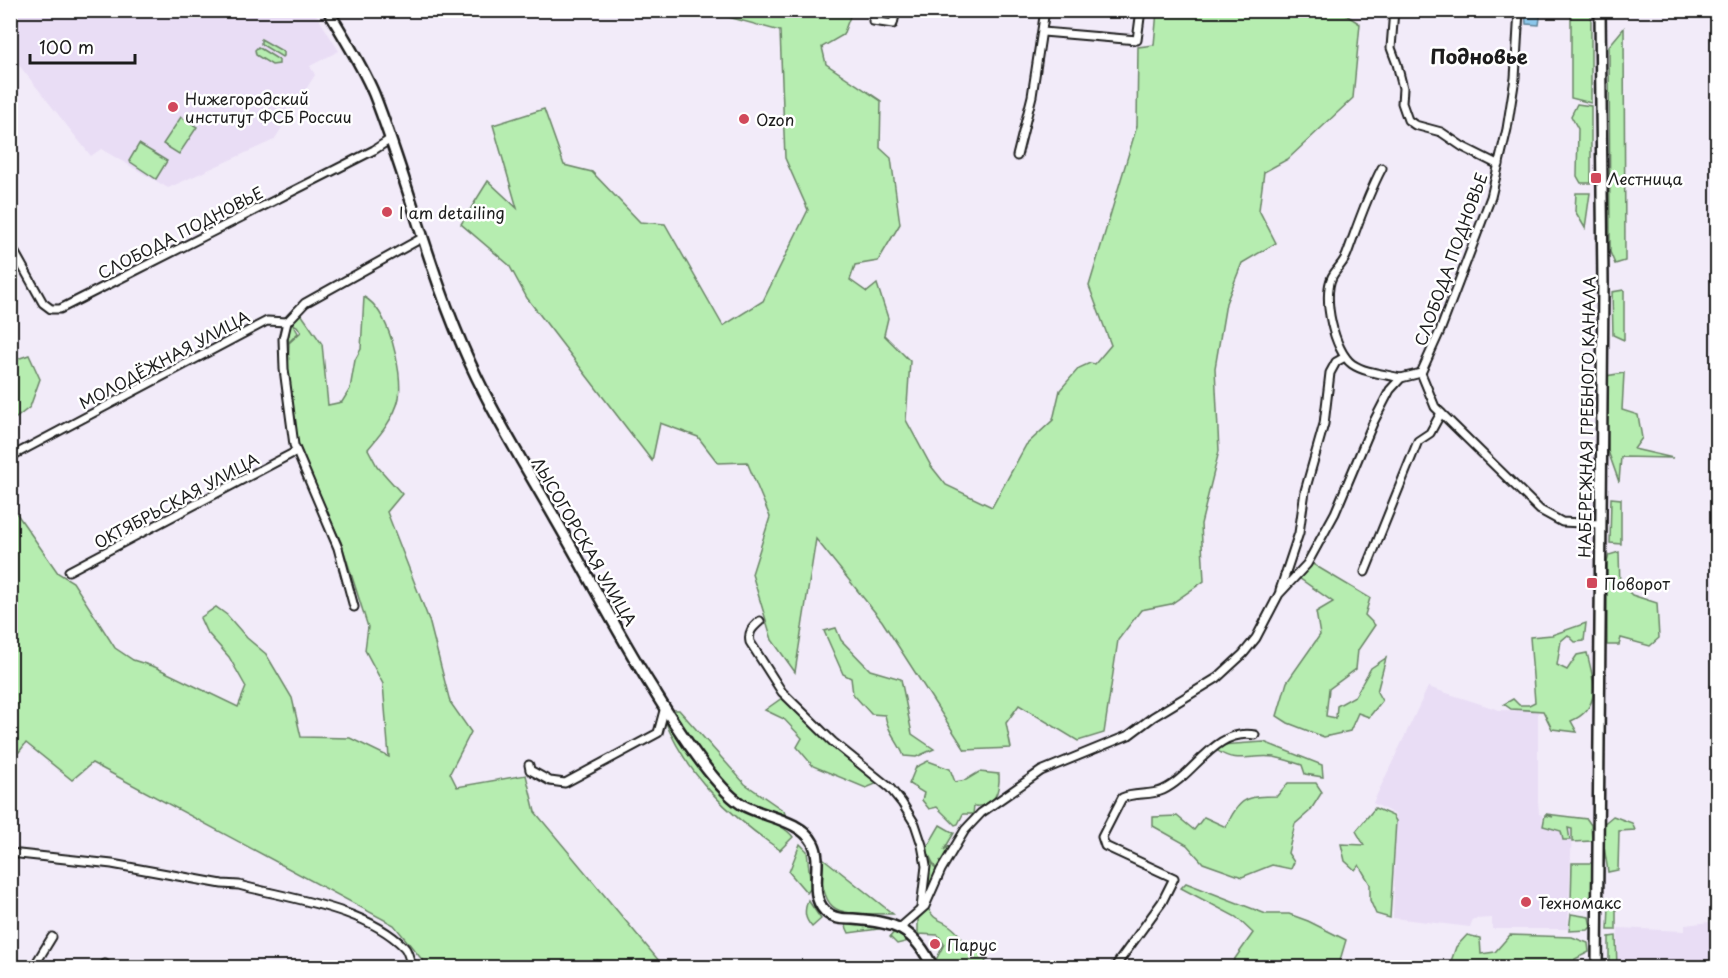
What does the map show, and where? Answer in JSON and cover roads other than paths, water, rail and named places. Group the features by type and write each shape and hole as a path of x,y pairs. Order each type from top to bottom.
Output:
{"street":[{"name":"ЛЫСОГОРСКАЯ УЛИЦА","path":"328,10 374,93 422,238 470,364 665,707 718,784 739,803 762,815 789,824 813,842 817,856 815,872 818,899 824,910 838,918 880,921 901,927"},
{"path":"873,21 893,24 896,10"},
{"path":"1017,156 1032,96 1045,10"},
{"path":"1043,32 1137,40 1141,10"},
{"path":"1394,10 1391,48 1403,88 1402,103 1408,120 1415,125 1441,132 1463,147 1498,165"},
{"name":"СЛОБОДА ПОДНОВЬЕ","path":"1420,373 1440,332 1491,197 1515,78 1519,10"},
{"name":"НАБЕРЕЖНАЯ ГРЕБНОГО КАНАЛА","path":"1597,968 1603,283 1600,10"},
{"name":"СЛОБОДА ПОДНОВЬЕ","path":"10,244 43,303 51,309 60,309 144,264 374,150 389,140"},
{"path":"1382,168 1367,195 1347,256 1331,278 1328,294 1330,318 1345,357 1362,369 1401,378 1420,373 1425,389 1441,413 1546,514 1562,522 1600,524"},
{"path":"354,607 338,548 295,452 283,349 287,322 305,303 422,238"},
{"name":"МОЛОДЁЖНАЯ УЛИЦА","path":"10,457 267,321 287,322"},
{"path":"933,968 928,956 901,927 924,905 941,870 972,820 1041,771 1129,735 1153,717 1217,678 1243,654 1256,638 1279,594 1299,533 1305,491 1324,424 1330,373 1336,362 1345,357"},
{"path":"1279,594 1306,564 1320,541 1335,513 1373,423 1390,390 1401,378"},
{"path":"1365,572 1418,441 1430,433 1441,413"},
{"name":"ОКТЯБРЬСКАЯ УЛИЦА","path":"69,571 295,452"},
{"path":"760,621 752,628 749,635 750,642 782,692 833,742 890,788 915,824 926,866 924,905"},
{"path":"529,765 530,770 550,781 565,783 658,733 665,707"},
{"path":"1114,968 1162,902 1174,878 1105,846 1102,837 1122,798 1164,789 1182,777 1220,741 1244,734 1256,735"},
{"path":"10,854 112,864 222,884 240,885 352,914 377,925 406,948 413,968"},
{"path":"33,968 52,937"},
{"path":"10,963 18,968"}],"water":[{"path":"1525,11 1541,11 1539,25 1526,24"}],"place":[{"name":"Нижегородский институт ФСБ России","path":"173,107"},
{"name":"Ozon","path":"744,119"},
{"name":"Лестница","path":"1596,178"},
{"name":"I am detailing","path":"387,212"},
{"name":"Поворот","path":"1592,583"},
{"name":"Техномакс","path":"1526,902"},
{"name":"Парус","path":"935,944"}],"district":[{"name":"Подновье","path":"1479,56"}]}
